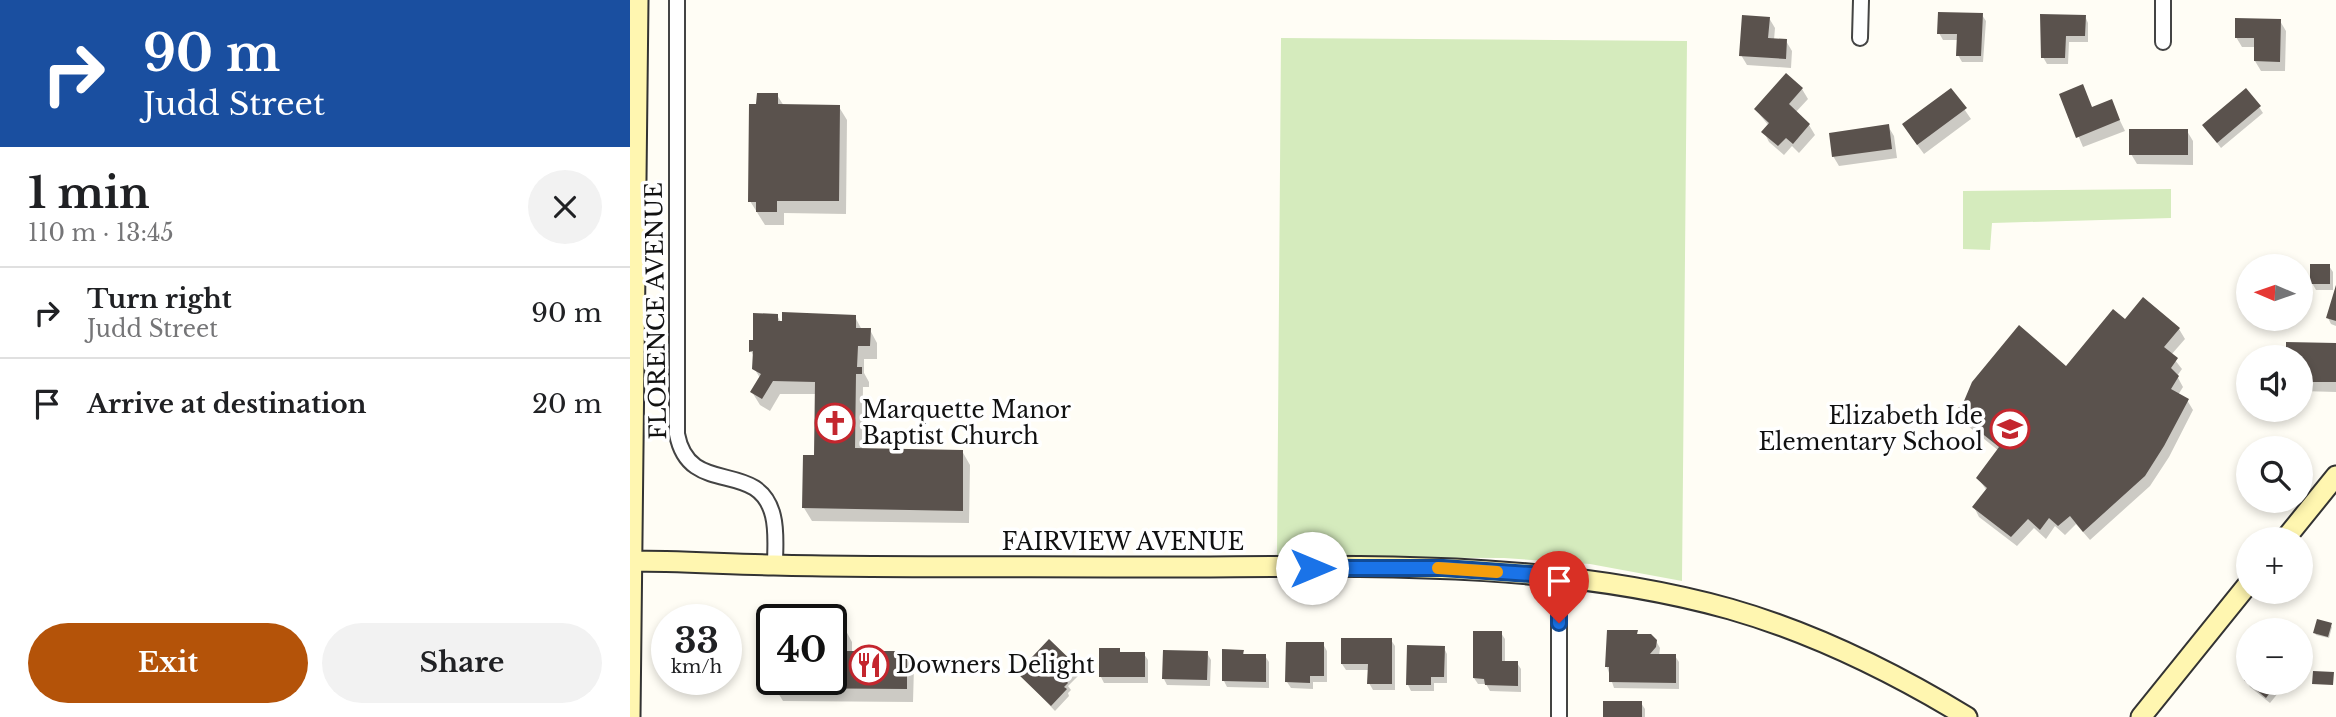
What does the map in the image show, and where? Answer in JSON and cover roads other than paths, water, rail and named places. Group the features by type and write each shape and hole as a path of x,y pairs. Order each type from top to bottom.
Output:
{"street":[{"path":"630,717 638,0"},
{"name":"FLORENCE AVENUE","path":"677,0 677,434 680,449 694,467 749,484 768,503 775,529 775,565"},
{"path":"1860,38 1861,0"},
{"path":"2163,0 2163,42"},
{"path":"2295,527 2336,476"},
{"name":"FAIRVIEW AVENUE","path":"631,561 775,565 1443,568 1559,576 1659,592 1729,609 1783,626 1881,668 1967,717"},
{"path":"1559,576 1559,717"},
{"path":"2141,717 2236,599"}],"place":[{"name":"Marquette Manor Baptist Church","path":"835,423"},
{"name":"Elizabeth Ide Elementary School","path":"2010,429"},
{"name":"Downers Delight","path":"869,665"}]}
